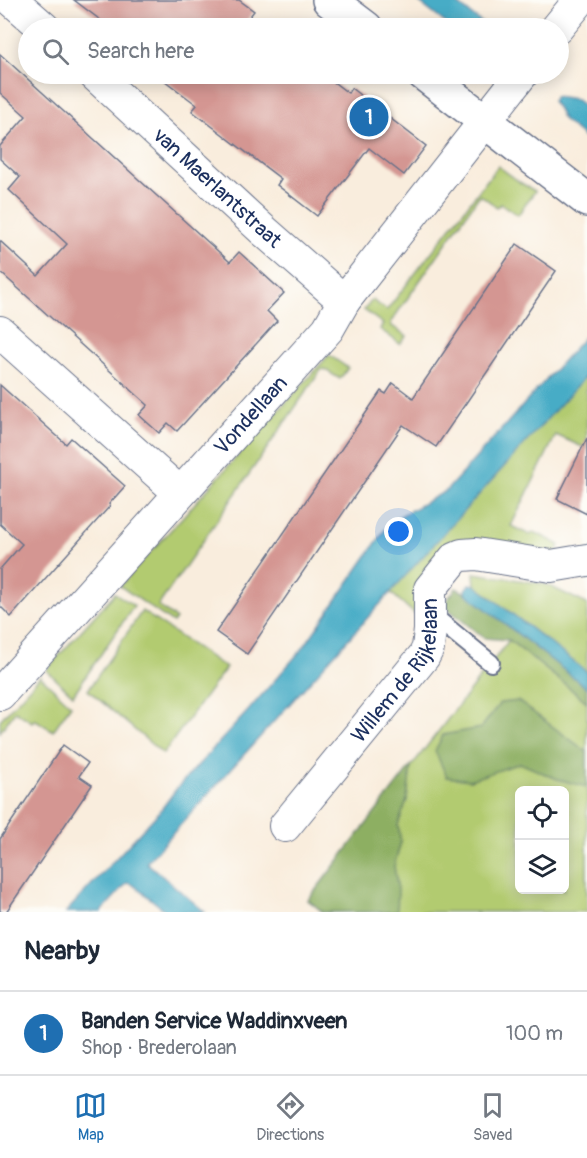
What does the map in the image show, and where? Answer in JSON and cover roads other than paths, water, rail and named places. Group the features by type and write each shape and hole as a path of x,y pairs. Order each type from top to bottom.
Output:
{"street":[{"path":"12,0 33,18"},
{"path":"329,0 353,18"},
{"path":"565,18 580,0"},
{"name":"van Maerlantstraat","path":"104,84 344,301"},
{"path":"436,84 587,200"},
{"name":"Vondellaan","path":"4,680 180,493 328,329 344,301 514,84"},
{"path":"0,332 180,493"},
{"name":"Willem de Rijkelaan","path":"285,826 424,656 428,648 430,630 430,589 454,558 476,554 551,566 587,560"}],"lane":[{"path":"429,612 491,663"}],"water":[{"path":"416,0 453,0 476,18 439,18"},
{"path":"555,96 575,99 587,108 587,140 563,120 552,101"},
{"path":"587,334 587,375 147,862 205,912 167,912 132,884 127,883 101,912 66,912 160,811 177,788 303,648 391,521 446,491"},
{"path":"469,584 475,585 587,672 587,688 467,594 465,590"}],"place":[{"name":"Banden Service Waddinxveen","path":"369,117"}]}
